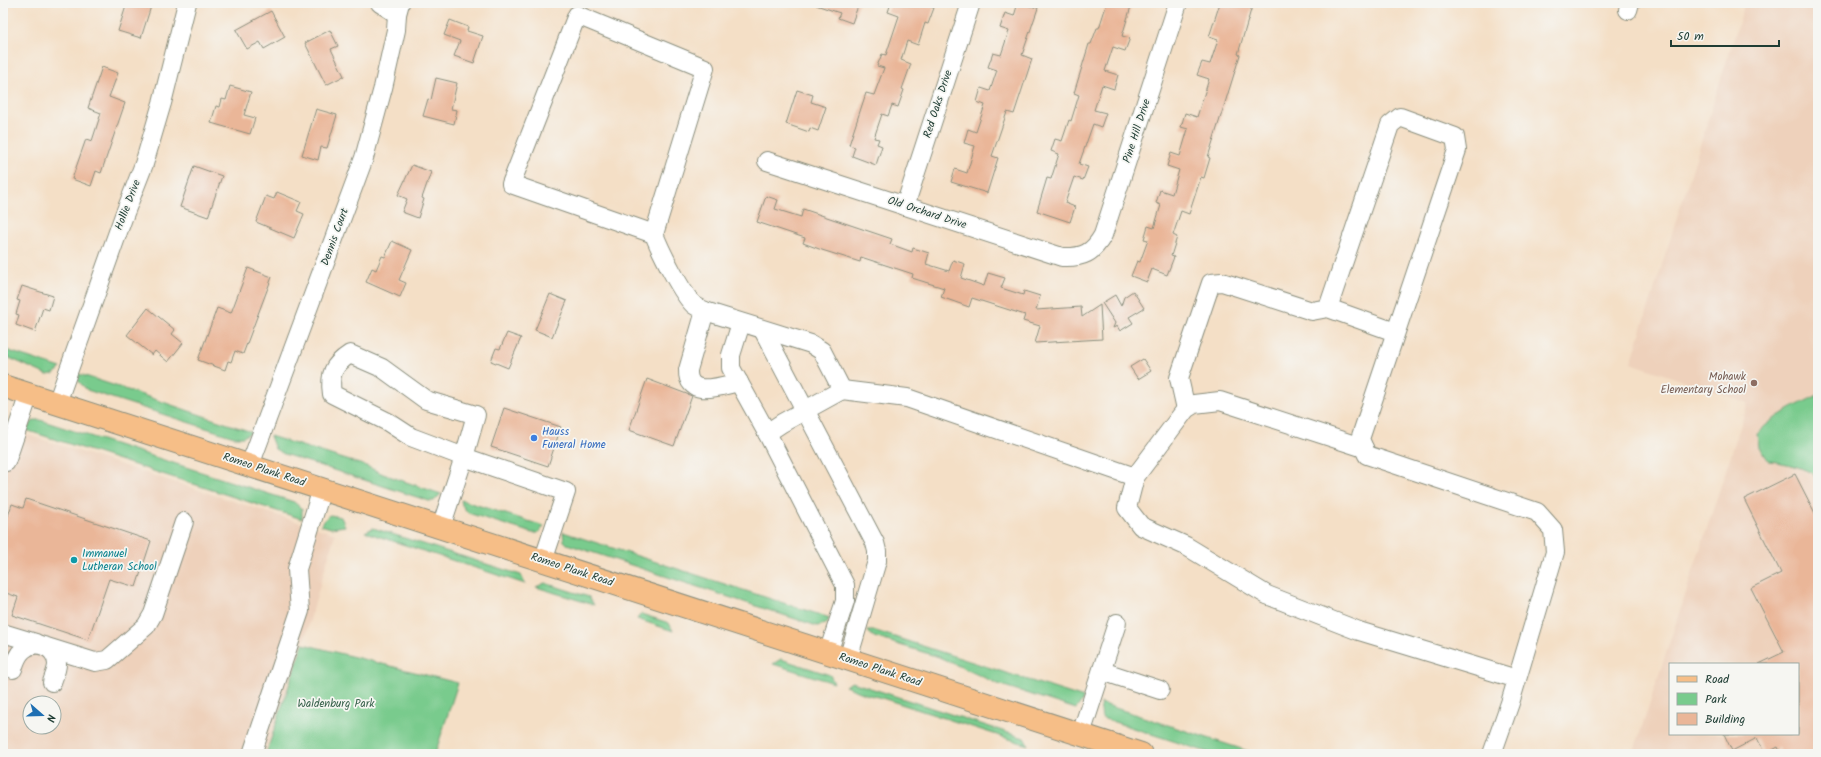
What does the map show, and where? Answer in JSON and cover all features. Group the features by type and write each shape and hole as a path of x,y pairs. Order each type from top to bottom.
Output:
{"main road":[{"name":"Romeo Plank Road","path":"3,386 1141,754"}],"street":[{"name":"Hollie Drive","path":"57,403 123,218 144,164 162,103 187,3"},
{"path":"380,3 399,8"},
{"name":"Red Oaks Drive","path":"905,206 971,3"},
{"name":"Pine Hill Drive","path":"1087,254 1097,246 1103,235 1178,3"},
{"name":"Dennis Court","path":"250,465 364,158 388,66 399,8"},
{"path":"654,234 511,184 577,15 705,68 654,234 659,248 687,296 694,304 705,311 763,330 787,335 812,344 822,351 842,390"},
{"path":"1328,308 1390,125 1400,117 1455,137 1457,150 1360,439 1367,455 1538,512 1553,530 1555,552 1517,679 1492,754"},
{"name":"Old Orchard Drive","path":"767,161 1062,257 1075,258 1087,254"},
{"path":"1186,409 1179,378 1211,283 1222,282 1312,311 1328,308 1395,332"},
{"path":"705,311 688,370 688,378 691,384 697,388 707,388 739,382"},
{"path":"741,323 731,355 731,368 767,433 845,585 845,601 838,656"},
{"path":"763,330 875,543 877,551 877,561 869,586 838,656"},
{"path":"441,527 464,457 476,415 426,400 382,368 350,354 337,362 330,380 332,394 388,422 411,438 464,457 566,492 543,561"},
{"path":"767,433 842,390 907,398 1135,477"},
{"path":"6,462 29,394"},
{"path":"1364,448 1220,401 1194,404 1186,409 1135,477 1127,508 1141,526 1186,546 1267,595 1359,631 1517,679"},
{"path":"252,754 300,611 297,569 322,489"},
{"path":"3,633 90,661 101,662 114,655 146,626 153,614 184,522"},
{"path":"845,585 869,586"},
{"path":"1081,734 1117,623"},
{"path":"13,669 19,654 28,646 42,645 55,657 57,664 52,682"},
{"path":"1102,671 1160,690"}],"shaded area":[{"name":"Mohawk Elementary School","path":"1745,3 1818,3 1818,754 1633,754 1748,403 1631,363"},
{"path":"3,427 335,534 303,644 266,754 3,754"}],"green space":[{"path":"3,349 61,368 54,374 47,375 3,355"},
{"path":"76,373 252,432 243,437 234,437 87,390 79,382"},
{"path":"1818,395 1818,477 1795,466 1769,461 1759,447 1757,434 1778,416"},
{"path":"40,420 294,502 302,509 302,519 26,430 32,422"},
{"path":"270,436 366,466 383,474 441,494 434,501 429,501 284,454 275,449"},
{"path":"461,500 544,526 538,533 532,533 468,513 462,505"},
{"path":"330,515 341,517 345,526 331,528 321,525"},
{"path":"373,528 521,575 525,584 365,532"},
{"path":"563,532 830,618 826,624 817,626 567,544 564,541"},
{"path":"545,583 589,597 594,605 536,587"},
{"path":"641,614 669,623 673,631 637,619"},
{"path":"867,631 876,631 1084,698 1076,709 998,684 939,657 874,637"},
{"name":"Waldenburg Park","path":"303,644 458,683 435,754 266,754"},
{"path":"781,659 830,675 834,683 773,664"},
{"path":"852,682 1024,738 1028,745 879,697 868,695 845,686"},
{"path":"1100,703 1257,754 1213,754 1102,718"}],"building":[{"path":"127,3 152,3 141,38 118,31"},
{"path":"817,3 859,3 852,23 838,18 840,13 816,5"},
{"path":"891,3 919,3 934,8 928,24 925,23 918,45 907,41 901,60 911,64 902,89 904,90 898,107 892,105 888,116 882,114 874,138 879,139 877,144 882,146 876,165 852,156 855,147 849,145 866,93 874,95 884,68 877,66 882,54 886,55 899,16 888,12"},
{"path":"1018,3 1038,8 1022,55 1032,59 1014,114 1007,112 992,156 998,158 987,193 951,182 955,169 967,173 975,146 964,143 968,129 976,132 985,105 977,102 981,88 990,91 997,70 988,67 993,53 1001,55 1009,31 1000,28 1005,13 1014,16"},
{"path":"1107,3 1132,3 1122,36 1130,38 1125,51 1113,47 1105,71 1118,75 1114,89 1102,85 1094,110 1106,113 1101,127 1093,124 1079,164 1088,167 1083,180 1074,177 1065,203 1075,207 1070,222 1037,211 1047,178 1051,179 1059,154 1051,151 1055,139 1062,141 1069,120 1071,121 1079,95 1074,93 1089,44 1091,44 1097,28 1099,28"},
{"path":"1220,3 1253,3 1238,54 1240,55 1208,157 1210,158 1204,178 1201,177 1189,214 1181,211 1173,235 1177,237 1171,256 1174,257 1167,275 1152,269 1147,282 1131,276 1137,261 1140,262 1148,240 1144,239 1148,226 1154,228 1161,205 1156,203 1160,190 1172,194 1179,170 1167,166 1171,153 1180,156 1188,129 1181,127 1185,113 1197,117 1209,79 1197,75 1202,62 1210,64 1218,40 1209,37"},
{"path":"271,11 285,37 264,49 260,42 247,49 236,30"},
{"path":"450,20 468,27 467,31 483,36 474,63 454,56 460,41 444,35"},
{"path":"330,30 338,46 331,49 344,76 326,85 305,43"},
{"path":"102,67 118,73 109,97 125,103 101,173 96,171 91,186 72,179 86,139 92,141 101,113 88,108"},
{"path":"436,78 457,83 451,109 457,110 454,124 423,116 428,99 431,100"},
{"path":"230,86 251,92 244,115 255,118 250,134 211,123 216,106 220,107 222,99 226,100"},
{"path":"797,90 813,95 811,102 826,107 818,131 810,128 809,132 786,124"},
{"path":"316,109 337,115 327,148 321,147 318,160 302,155"},
{"path":"412,165 431,172 422,198 424,199 418,218 402,212 407,199 398,195"},
{"path":"194,166 222,176 208,217 180,207"},
{"path":"277,192 301,202 297,211 304,214 294,238 256,222 266,196 274,199"},
{"path":"766,196 778,200 775,209 801,217 803,209 892,239 890,244 912,252 913,248 929,253 926,264 949,271 953,260 965,264 961,278 984,286 988,273 1005,278 1001,288 1023,295 1024,291 1040,296 1036,310 1081,307 1082,317 1100,305 1102,339 1035,343 1040,326 1023,321 1025,315 972,298 969,307 941,297 944,288 912,278 913,274 861,257 860,262 822,250 803,243 805,238 757,222"},
{"path":"392,241 412,250 399,280 406,283 400,297 366,282 372,268 376,270 382,256 385,257"},
{"path":"248,268 272,277 243,354 235,351 231,362 228,361 225,370 198,360 217,308 231,313"},
{"path":"22,286 53,296 49,310 43,308 35,332 16,325 19,315 16,314 20,301 17,300"},
{"path":"1133,291 1144,308 1129,317 1133,323 1120,331 1117,326 1113,328 1115,323 1102,303 1115,295 1121,306 1124,297"},
{"path":"550,294 567,301 552,337 535,330"},
{"path":"148,308 175,330 172,334 183,343 168,362 155,351 152,355 127,335"},
{"path":"507,333 521,338 508,368 491,361 496,348 500,349"},
{"path":"1143,359 1151,371 1138,379 1130,367"},
{"path":"647,379 692,396 674,446 629,430"},
{"path":"504,408 561,427 548,466 491,447"},
{"path":"1795,474 1818,519 1818,754 1781,754 1778,747 1765,754 1757,738 1732,751 1724,735 1799,735 1799,663 1761,663 1784,652 1751,588 1781,573 1744,499"},
{"name":"Immanuel Lutheran School","path":"26,499 151,541 136,587 109,579 88,640 12,615 18,597 3,592 3,515 8,516 12,504 23,508"}],"place":[{"name":"Mohawk Elementary School","path":"1754,383"},
{"name":"Hauss Funeral Home","path":"534,438"},
{"name":"Immanuel Lutheran School","path":"74,560"}]}
